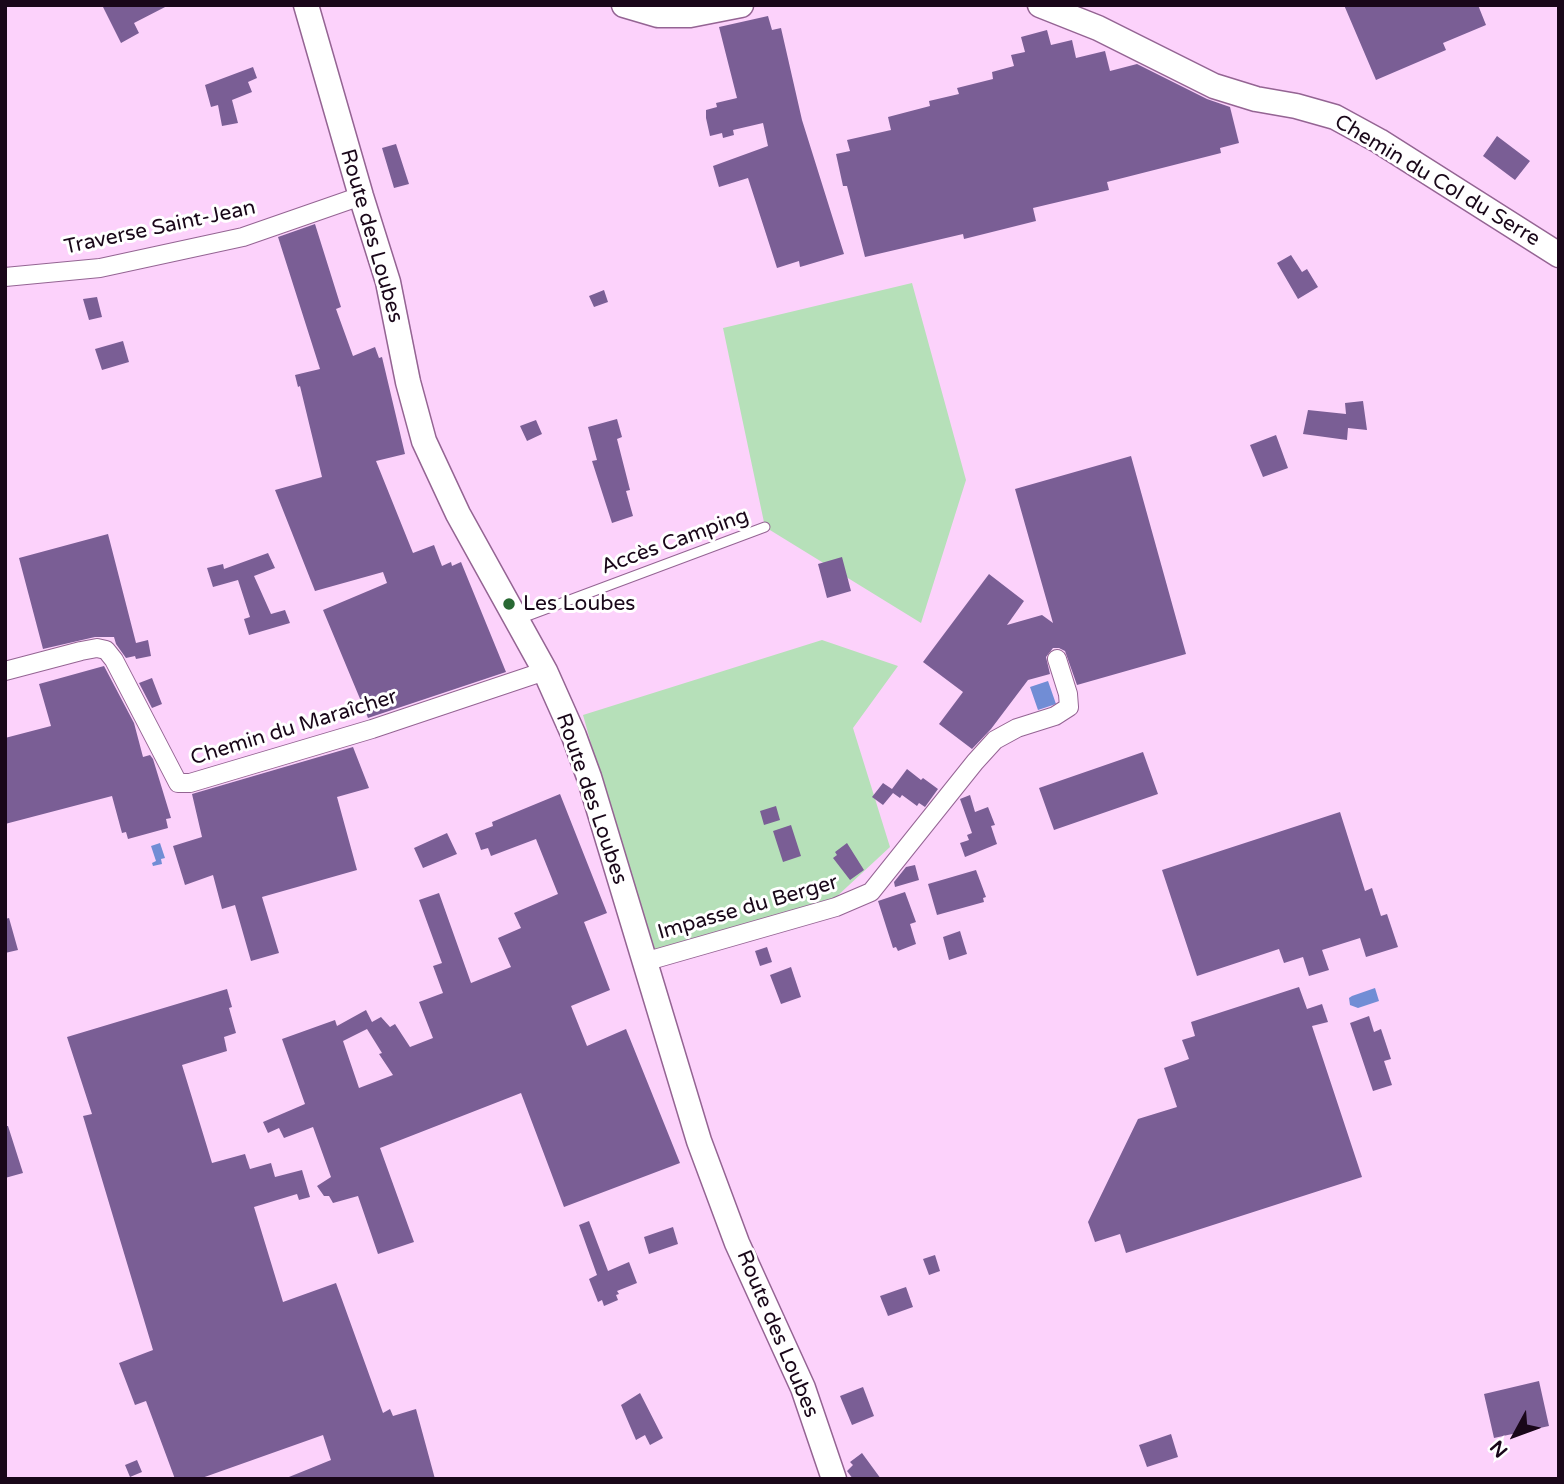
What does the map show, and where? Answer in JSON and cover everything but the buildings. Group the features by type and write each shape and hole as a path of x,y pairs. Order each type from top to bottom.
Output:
{"main road":[{"name":"Route des Loubes","path":"306,5 360,197 388,282 408,382 424,441 458,514 545,671 589,777 699,1141 737,1243 803,1388 834,1479"},
{"path":"624,5 658,15 690,15 741,5"},
{"name":"Chemin du Col du Serre","path":"1040,5 1098,28 1214,86 1256,99 1335,117 1379,141 1559,255"}],"street":[{"name":"Traverse Saint-Jean","path":"5,277 100,268 243,237 360,197"},
{"name":"Chemin du Maraîcher","path":"5,671 81,651 97,648 106,650 114,660 178,783 190,783 372,729 545,671"},
{"name":"Impasse du Berger","path":"644,962 836,907 871,892 995,740 1017,728 1055,716 1069,707 1068,694 1057,659"}],"lane":[{"name":"Accès Camping","path":"518,619 765,527"}],"green space":[{"path":"912,283 966,480 921,623 765,527 723,328"},
{"path":"822,640 898,666 853,728 890,847 834,899 650,954 583,715"}],"water":[{"path":"1048,681 1056,704 1038,710 1030,687"},
{"path":"160,843 165,858 161,859 162,864 153,866 152,863 156,861 151,846"},
{"path":"1375,988 1379,1001 1358,1008 1350,1005 1349,998"}],"place":[{"name":"Les Loubes","path":"509,604"}]}
